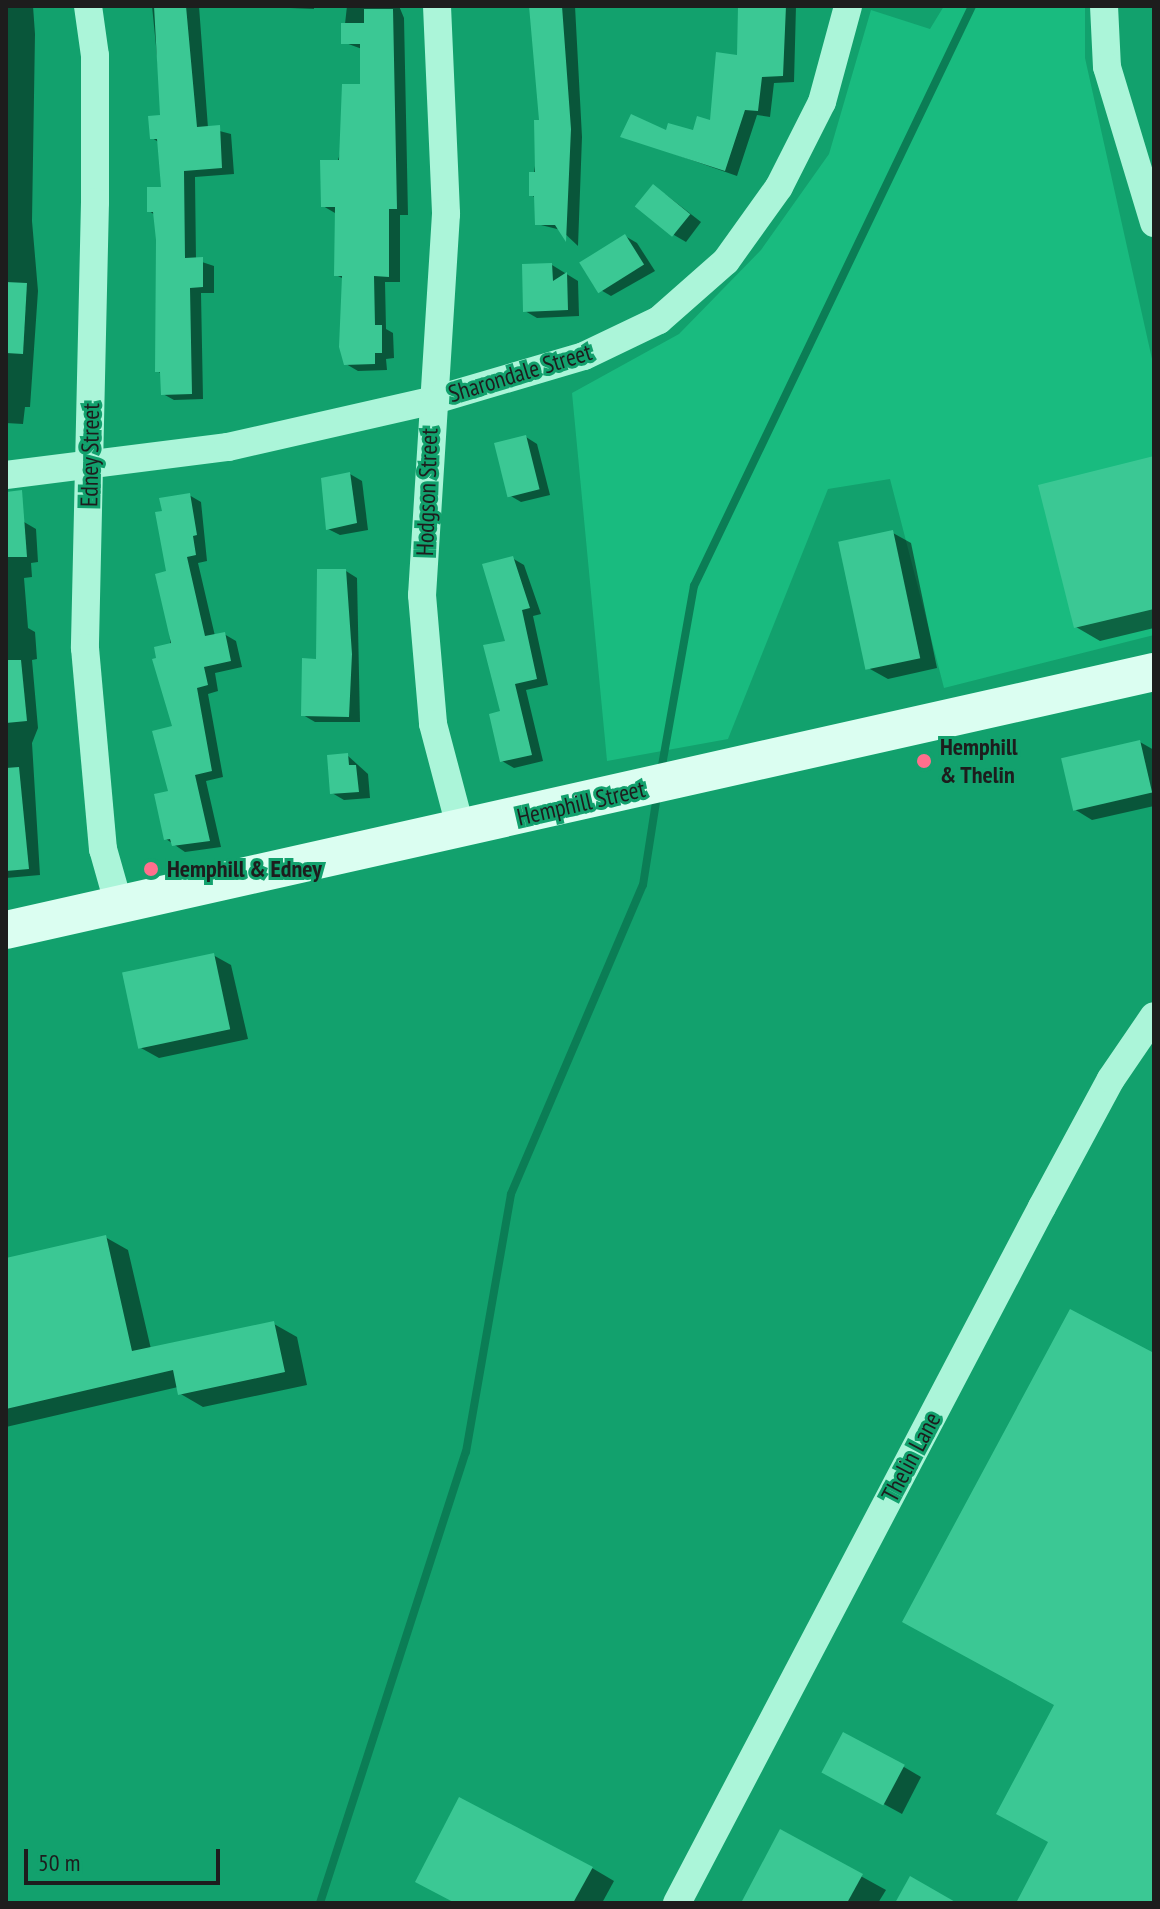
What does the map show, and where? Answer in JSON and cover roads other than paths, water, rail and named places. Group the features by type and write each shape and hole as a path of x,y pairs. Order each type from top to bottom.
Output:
{"main road":[{"name":"Hemphill Street","path":"6,930 118,902 461,830 1154,672"}],"street":[{"name":"Edney Street","path":"88,6 95,56 85,648 103,849 118,902"},
{"name":"Hodgson Street","path":"437,6 446,214 431,401 422,595 425,665 433,724 461,830"},
{"name":"Sharondale Street","path":"6,475 228,447 431,401 584,356 659,320 726,261 779,187 822,102 848,6"},
{"path":"1104,6 1107,67 1154,223"},
{"name":"Thelin Lane","path":"677,1903 1042,1207 1111,1079 1154,1016"}],"waterway":[{"path":"661,771 694,586 972,6"},
{"path":"320,1903 466,1452 511,1194 643,885 657,796"}],"place":[{"name":"Hemphill & Thelin","path":"924,761"},
{"name":"Hemphill & Edney","path":"151,869"}]}
